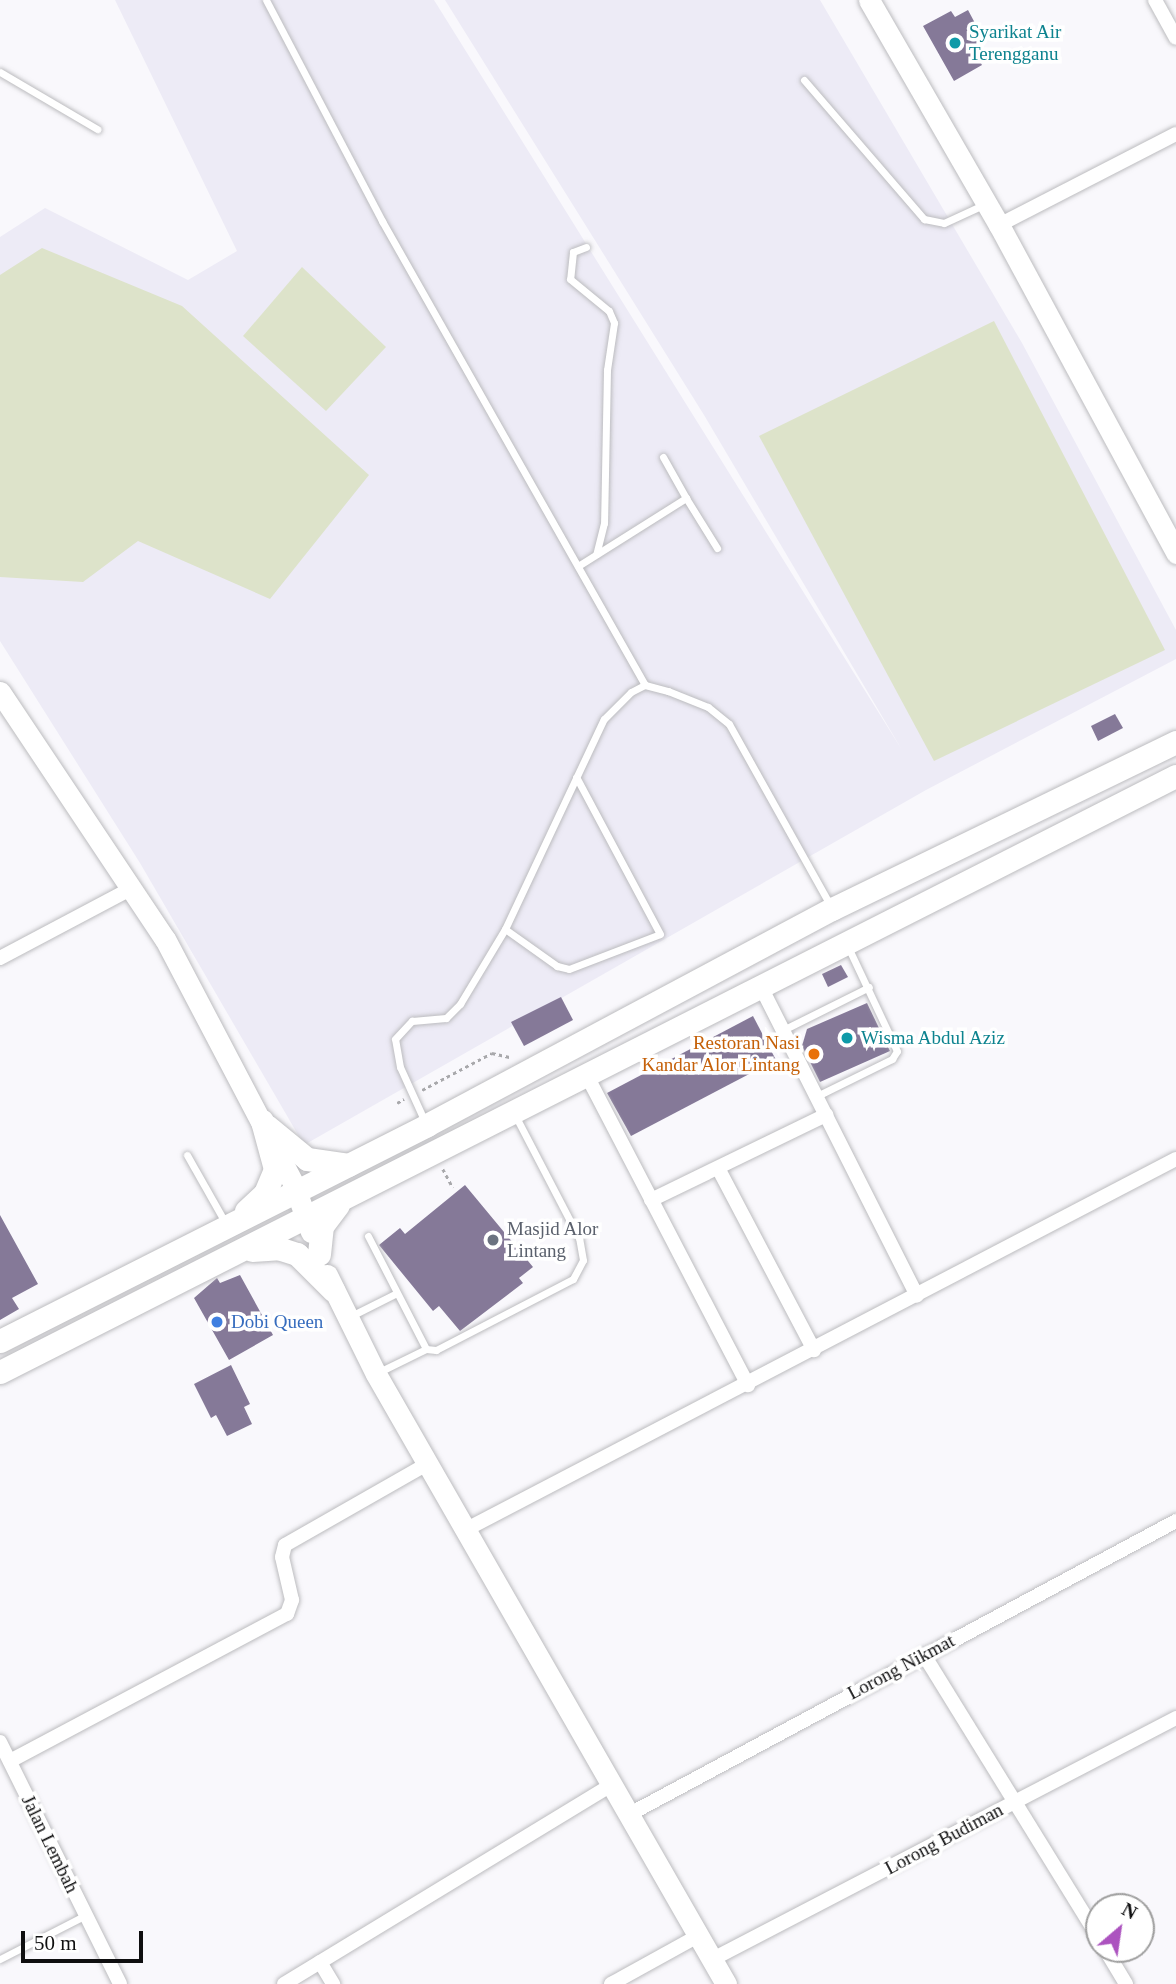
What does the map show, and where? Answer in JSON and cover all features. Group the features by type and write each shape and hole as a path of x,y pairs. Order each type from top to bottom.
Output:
{"main road":[{"path":"0,1342 427,1125 832,909 1176,741"},
{"path":"0,1372 1176,776"},
{"path":"262,1121 307,1159 349,1165"},
{"path":"231,1226 272,1182 275,1162 262,1121"},
{"path":"319,1254 323,1226 342,1199"},
{"path":"233,1256 263,1247 284,1249 303,1258 333,1290"}],"street":[{"path":"869,0 999,225 1176,553"},
{"path":"1155,0 1176,38"},
{"path":"999,225 1176,134"},
{"path":"0,692 165,939 297,1192 333,1290 376,1374 726,1984"},
{"path":"0,958 132,888"},
{"path":"760,985 917,1296"},
{"path":"586,1074 748,1385"},
{"path":"651,1200 826,1115"},
{"path":"465,1530 748,1385 1176,1159"},
{"path":"718,1168 814,1350"},
{"path":"10,1761 287,1614 292,1600 282,1557 285,1545 428,1464"},
{"name":"Lorong Nikmat","path":"628,1815 1176,1521"},
{"path":"924,1655 1018,1800 1085,1914"},
{"name":"Lorong Budiman","path":"711,1960 1176,1718"},
{"name":"Jalan Lembah","path":"0,1742 120,1984"},
{"path":"284,1984 611,1785"},
{"path":"611,1984 698,1936"},
{"path":"320,1962 333,1984"},
{"path":"1113,1963 1126,1984"}],"lane":[{"path":"266,0 382,221 645,685 708,707 729,724 832,909"},
{"path":"0,72 97,129"},
{"path":"804,80 924,219 944,223 987,204"},
{"path":"586,247 573,252 570,279 609,311 614,323 607,370 604,523 596,554"},
{"path":"663,457 717,548"},
{"path":"578,566 686,498"},
{"path":"427,1125 411,1096 395,1039 412,1021 439,1020 454,1014 505,929 611,708 645,685"},
{"path":"505,929 557,966 569,969 660,934 576,777"},
{"path":"817,1096 892,1059 897,1051 846,942"},
{"path":"783,1030 869,987"},
{"path":"376,1374 426,1349 436,1350 558,1289 581,1267 583,1252 579,1238 513,1112"},
{"path":"187,1155 231,1226"},
{"path":"368,1236 426,1349"},
{"path":"347,1318 397,1293"},
{"path":"0,1959 84,1916"}],"path":[{"path":"397,1103 492,1053 512,1058 521,1075"}],"shaded area":[{"path":"115,0 434,0 902,750 704,415 445,0 820,0 1022,343 1176,630 1176,659 926,790 304,1145 140,863 0,641 0,237 45,208 188,280 237,251"}],"green space":[{"path":"42,248 182,306 369,475 270,599 138,541 83,582 0,577 0,275"},
{"path":"302,267 386,347 326,411 243,336"},
{"path":"994,321 1165,650 934,761 759,436"}],"building":[{"name":"Syarikat Air Terengganu","path":"968,10 984,40 971,47 982,65 954,81 923,26 951,11 955,17"},
{"path":"1115,714 1123,728 1098,741 1091,726"},
{"path":"841,965 848,977 828,987 822,974"},
{"path":"561,997 573,1020 524,1046 511,1022"},
{"name":"Wisma Abdul Aziz","path":"867,1003 890,1051 820,1082 802,1046 807,1029"},
{"path":"753,1016 776,1060 631,1136 607,1093"},
{"path":"465,1185 533,1267 519,1278 523,1283 460,1331 439,1306 433,1311 379,1245 400,1228 405,1234"},
{"path":"0,1215 38,1284 12,1298 19,1309 0,1320"},
{"path":"240,1275 273,1335 229,1360 194,1298 217,1278 220,1283"},
{"path":"231,1365 250,1404 244,1407 252,1424 227,1436 216,1415 211,1418 194,1384"}],"place":[{"name":"Syarikat Air Terengganu","path":"955,43"},
{"name":"Wisma Abdul Aziz","path":"847,1038"},
{"name":"Restoran Nasi Kandar Alor Lintang","path":"814,1054"},
{"name":"Masjid Alor Lintang","path":"493,1240"},
{"name":"Dobi Queen","path":"217,1322"}]}
